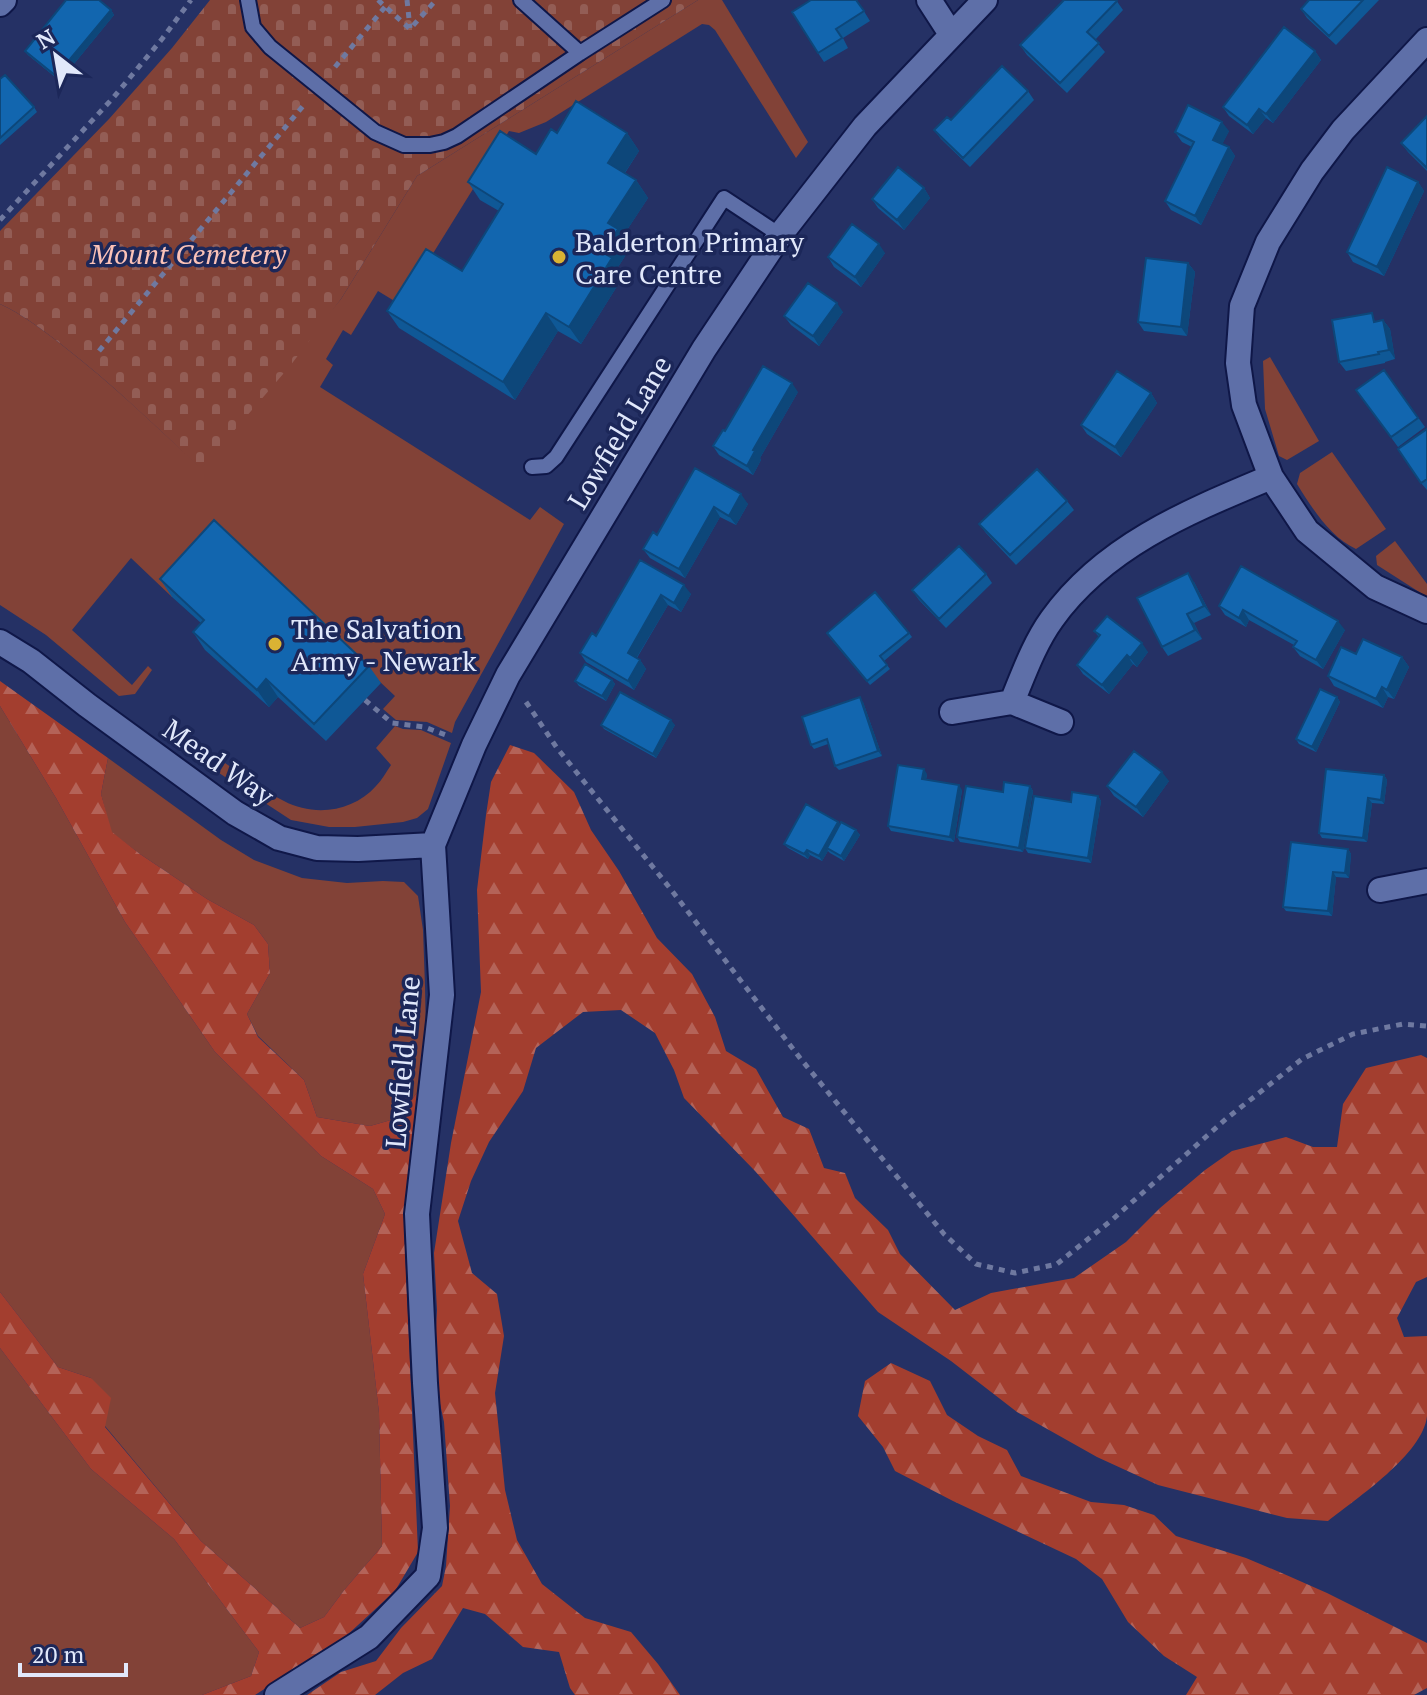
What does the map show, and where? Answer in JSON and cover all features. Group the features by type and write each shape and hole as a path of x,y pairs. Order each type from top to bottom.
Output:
{"street":[{"path":"929,0 951,34"},
{"name":"Lowfield Lane","path":"277,1695 369,1637 428,1576 435,1528 417,1214 442,995 433,845 474,745 508,675 704,349 780,235 865,126 985,0"},
{"path":"1427,40 1353,119 1312,171 1268,242 1242,306 1238,363 1244,405 1271,477 1307,531 1375,587 1427,611"},
{"path":"1012,702 1031,653 1053,618 1077,589 1118,552 1161,527 1271,477"},
{"name":"Mead Way","path":"0,642 31,661 235,813 279,838 317,848 433,845"},
{"path":"952,712 1012,702 1061,722"},
{"path":"1380,890 1427,881"}],"lane":[{"path":"248,0 253,27 270,47 375,132 404,145 430,145 457,136 663,0"},
{"path":"521,0 580,53"},
{"path":"532,467 546,466 556,457 724,198 780,235"}],"path":[{"path":"0,220 113,98 191,0"},
{"path":"378,0 410,29"},
{"path":"407,0 410,29"},
{"path":"410,29 436,0"},
{"path":"99,351 385,7"},
{"path":"508,675 557,748 800,1058 944,1234 976,1264 1015,1273 1057,1264 1226,1119 1302,1059 1353,1034 1403,1024 1427,1026"},
{"path":"365,700 392,723 424,727 474,745"}],"green space":[{"name":"Mount Cemetery","path":"210,0 698,0 417,176 341,299 290,366 201,469 80,359 32,323 0,304 0,231 109,119"},
{"path":"698,0 722,0 808,142 796,158 715,30 702,24 546,122 519,133 509,131 401,305 378,291 351,335 343,330 326,359 333,365 320,387 530,520 540,507 564,524 455,722 452,733 427,722 396,720 383,709 395,696 227,538 172,597 131,558 72,630 132,685 148,666 152,670 135,694 119,696 46,635 0,605 0,304 32,323 80,359 201,468 341,299 417,176"},
{"path":"1270,357 1319,441 1287,460 1279,456 1265,409 1263,361"},
{"path":"1332,452 1386,529 1356,549 1330,529 1297,484 1300,473"},
{"path":"1395,541 1427,584 1427,597 1377,565 1376,556"},
{"path":"0,681 108,758 101,794 112,832 207,899 254,925 268,944 270,973 247,1014 258,1037 304,1080 317,1117 370,1126 398,1118 422,1086 404,1223 418,1552 395,1591 345,1637 255,1695 202,1695 251,1676 259,1652 174,1539 91,1469 0,1348 0,1292 58,1367 91,1378 111,1398 105,1427 201,1541 300,1628 324,1617 382,1546 379,1413 363,1274 385,1214 373,1189 321,1156 215,1052 125,922 0,706"},
{"path":"0,706 125,922 215,1052 321,1156 373,1189 385,1214 363,1274 379,1413 382,1546 324,1617 300,1628 201,1541 105,1426 91,1378 58,1367 0,1292"},
{"path":"395,726 421,730 451,743 428,809 417,818 403,822 329,827 291,820 219,773 225,763 269,793 296,806 320,810 345,806 367,795 391,765 376,748"},
{"path":"510,745 534,753 574,792 591,830 619,871 657,938 692,974 715,1017 726,1051 756,1069 783,1117 809,1129 824,1168 845,1173 855,1198 888,1230 900,1254 955,1310 991,1293 1074,1278 1126,1242 1160,1208 1232,1151 1286,1137 1313,1147 1337,1147 1343,1104 1366,1068 1421,1055 1427,1058 1427,1277 1416,1282 1397,1318 1404,1337 1427,1336 1427,1416 1414,1445 1387,1474 1328,1521 1287,1518 1158,1485 1097,1457 1017,1412 951,1361 878,1312 755,1171 684,1098 655,1033 621,1010 583,1012 536,1048 523,1091 489,1142 471,1181 458,1221 472,1273 497,1294 504,1336 495,1393 505,1490 517,1540 542,1584 585,1618 631,1632 680,1695 575,1695 559,1652 523,1647 485,1614 463,1608 432,1659 403,1673 375,1695 307,1695 341,1672 376,1661 401,1628 442,1586 450,1506 444,1422 434,1376 437,1310 434,1253 451,1143 481,992 477,890 486,815 491,782"},
{"path":"108,758 221,840 254,860 302,878 347,883 404,882 418,896 425,986 426,1039 422,1086 398,1118 370,1126 317,1117 304,1080 258,1036 247,1014 270,973 268,944 254,925 207,899 111,832 101,794"},
{"path":"0,1348 91,1469 174,1539 259,1652 251,1676 202,1695 0,1695"},
{"path":"891,1363 930,1381 947,1415 978,1436 1007,1450 1021,1476 1091,1502 1124,1505 1154,1515 1176,1536 1246,1558 1284,1574 1427,1643 1427,1688 1414,1695 1186,1695 1197,1677 1164,1656 1128,1622 1102,1579 1076,1559 895,1471 883,1447 858,1416 865,1381"}],"building":[{"path":"66,0 99,0 111,10 56,76 25,51"},
{"path":"811,0 856,0 864,11 836,29 842,38 818,53 792,12"},
{"path":"1064,0 1117,1 1087,32 1099,43 1060,83 1020,45"},
{"path":"1309,0 1363,0 1329,36 1301,9"},
{"path":"1284,27 1315,51 1266,114 1259,109 1247,125 1223,107"},
{"path":"1002,66 1028,91 963,158 934,130 947,117 951,120"},
{"path":"5,75 34,107 0,138 0,79"},
{"name":"Balderton Primary Care Centre","path":"576,101 627,133 608,163 636,180 608,223 618,229 604,253 612,258 569,327 546,313 503,382 387,311 426,249 462,271 503,204 468,182 500,131 536,154 551,129 557,133"},
{"path":"1188,105 1222,122 1213,140 1229,147 1195,216 1165,201 1194,142 1175,132"},
{"path":"1427,116 1427,168 1401,143"},
{"path":"898,167 924,188 897,220 872,199"},
{"path":"1387,167 1418,182 1377,267 1347,252"},
{"path":"852,224 879,244 855,277 828,257"},
{"path":"1146,258 1188,263 1181,327 1138,322"},
{"path":"808,283 837,303 813,336 784,316"},
{"path":"1372,313 1374,322 1383,320 1389,350 1339,362 1332,320"},
{"path":"763,366 792,383 747,466 713,446"},
{"path":"1384,370 1418,418 1391,437 1356,390"},
{"path":"1117,371 1151,393 1115,447 1081,425"},
{"path":"1427,429 1427,479 1421,483 1398,449"},
{"path":"695,468 741,494 729,516 714,507 679,569 643,549 653,532 657,535"},
{"path":"1037,469 1067,501 1010,555 979,524"},
{"name":"The Salvation Army - Newark","path":"214,520 369,666 314,724 266,679 257,690 193,632 204,620 160,579"},
{"path":"959,546 986,574 939,619 912,590"},
{"path":"640,560 684,585 674,603 661,595 628,653 640,660 628,681 580,653 592,633 596,636"},
{"path":"1241,566 1338,621 1316,660 1293,647 1297,641 1243,610 1239,618 1219,606"},
{"path":"1188,573 1204,606 1187,614 1195,630 1162,647 1137,598"},
{"path":"875,592 909,633 880,656 887,665 867,681 827,633"},
{"path":"1107,616 1142,643 1130,658 1127,655 1102,685 1077,665 1100,635 1094,631"},
{"path":"1363,639 1402,657 1387,690 1382,687 1376,699 1328,676 1341,647 1356,654"},
{"path":"585,664 612,680 602,696 575,681"},
{"path":"1320,689 1337,697 1312,747 1296,739"},
{"path":"620,692 671,720 653,754 601,725"},
{"path":"860,697 878,751 835,766 827,739 811,745 802,717"},
{"path":"1134,751 1162,772 1136,807 1107,786"},
{"path":"898,765 924,769 922,779 959,785 950,837 888,826"},
{"path":"1326,769 1384,775 1381,800 1368,798 1363,838 1319,833"},
{"path":"1004,782 1030,786 1019,848 957,837 966,786 1003,792"},
{"path":"1072,792 1098,796 1088,858 1025,848 1034,796 1071,802"},
{"path":"806,804 838,822 819,856 807,850 804,854 784,844"},
{"path":"841,822 856,830 841,856 827,848"},
{"path":"1291,842 1348,849 1345,873 1333,872 1328,911 1283,907"}],"place":[{"name":"Balderton Primary Care Centre","path":"559,257"},
{"name":"The Salvation Army - Newark","path":"275,644"}]}
